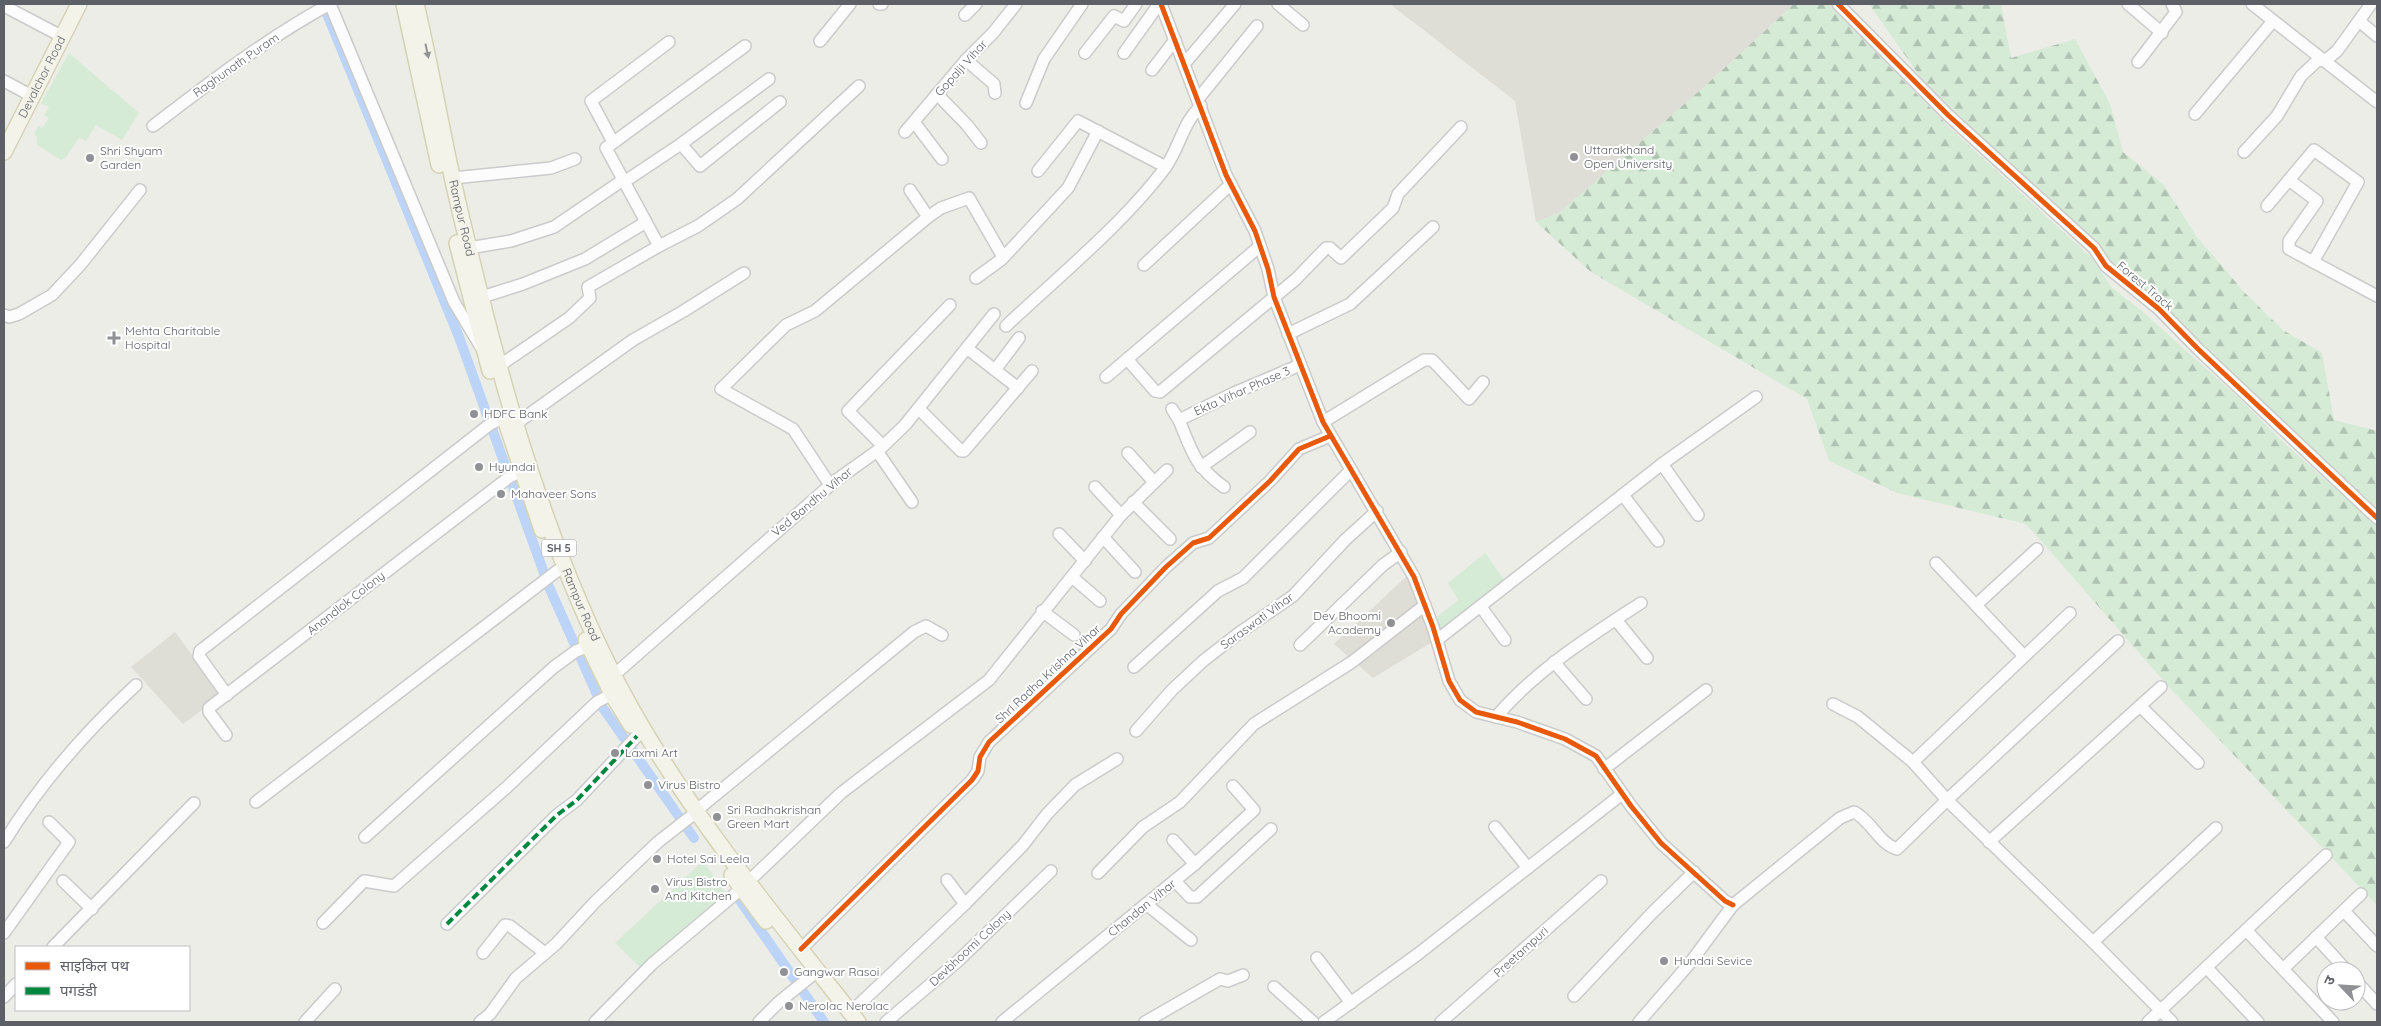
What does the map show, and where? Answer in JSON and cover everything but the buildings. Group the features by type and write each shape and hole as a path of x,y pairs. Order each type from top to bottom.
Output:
{"main road":[{"name":"Devalchor Road","path":"4,152 80,4"},
{"path":"404,4 453,224 486,354 513,475 550,577 604,698 631,742 688,818"},
{"name":"Rampur Road","path":"416,4 469,248 499,366 501,422 551,526 572,581 614,675 645,731 688,818 801,949 851,1019"},
{"path":"745,885 802,983 851,1019"}],"street":[{"path":"820,42 850,4"},
{"path":"965,15 976,4"},
{"name":"Gopalji Vihar","path":"905,132 966,60 993,33 1016,4"},
{"path":"1026,103 1044,59 1082,4"},
{"path":"1085,53 1114,16 1124,22 1136,4"},
{"path":"1160,4 1185,63 1231,184 1255,231 1274,297 1323,422 1377,511 1414,577 1425,604 1449,681 1460,700 1476,712 1517,722 1584,748 1596,756 1622,794 1661,843 1733,905"},
{"path":"1124,53 1160,4"},
{"path":"1185,63 1236,4"},
{"path":"1278,4 1303,25"},
{"name":"Forest Track","path":"1838,4 1948,115 2094,248 2106,266 2159,309 2198,349 2377,518"},
{"path":"2128,4 2162,33"},
{"path":"2138,62 2162,33 2176,12 2172,4"},
{"path":"2252,4 2273,22 2326,60 2377,102"},
{"path":"2244,152 2277,116 2301,76 2317,61 2326,60 2371,4"},
{"path":"327,5 454,302 486,354"},
{"name":"Raghunath Puram","path":"153,126 213,80 327,5"},
{"path":"4,6 63,37"},
{"path":"2359,21 2377,36"},
{"path":"2195,114 2273,22"},
{"path":"1006,326 1124,215 1166,167 1199,102 1257,26"},
{"path":"1152,70 1175,40"},
{"path":"613,142 591,101 669,42"},
{"path":"658,246 607,150 608,146 745,46"},
{"path":"966,60 994,84 995,93"},
{"path":"469,248 511,241 554,227 681,144 769,78"},
{"path":"4,81 32,96"},
{"path":"499,366 569,318 590,298 588,287 658,246 698,226 737,199 859,86"},
{"path":"937,94 967,124 981,144"},
{"path":"681,144 700,166 780,102"},
{"path":"1038,171 1078,121 1166,167"},
{"path":"914,122 942,159"},
{"path":"1127,359 1155,391 1160,392 1296,279 1326,248 1330,248 1341,258 1393,208 1398,194 1461,127"},
{"path":"976,278 1003,257 1068,188 1098,130"},
{"path":"2267,206 2314,150 2358,182 2313,262"},
{"path":"453,178 551,168 575,159"},
{"path":"2289,180 2317,201 2289,241 2289,249 2377,293"},
{"path":"1144,265 1231,184"},
{"path":"4,315 9,317 19,314 52,295 82,264 140,190"},
{"path":"910,190 928,217"},
{"path":"830,485 792,429 721,389 786,325 815,311 941,208 968,198 1003,257"},
{"path":"482,297 523,284 585,259 646,222"},
{"path":"1288,334 1350,304 1433,227"},
{"path":"1106,377 1260,246"},
{"path":"227,695 199,656 200,651 501,422 744,274"},
{"path":"912,502 880,449 848,411 950,305"},
{"name":"Ved Bandhu Vihar","path":"614,675 830,485 880,449 919,409 994,314"},
{"path":"995,370 1019,338"},
{"path":"968,349 1018,388"},
{"path":"1323,422 1424,360 1432,360 1469,399 1483,382"},
{"name":"Ekta Vihar Phase 3","path":"1224,487 1206,474 1194,458 1179,420 1234,393 1300,365"},
{"path":"919,409 963,452 1032,370"},
{"path":"1437,640 1662,464 1756,397"},
{"path":"1172,408 1179,420"},
{"path":"1201,467 1250,432"},
{"name":"Shri Radha Krishna Vihar","path":"801,949 972,780 978,771 980,757 990,742 1112,629 1121,614 1166,567 1193,543 1209,538 1270,481 1299,449 1330,436"},
{"path":"1128,453 1154,482"},
{"path":"1662,464 1698,514"},
{"path":"595,1022 652,964 745,885 841,793 988,680 1121,515 1168,470"},
{"path":"1134,667 1218,591 1243,578 1332,486 1351,470"},
{"name":"Anandlok Colony","path":"226,735 208,710 513,475"},
{"path":"1095,487 1121,515"},
{"path":"1623,495 1658,541"},
{"path":"1133,502 1170,539"},
{"name":"Saraswati Vihar","path":"1136,731 1172,690 1203,661 1239,633 1293,596 1345,540 1377,511"},
{"path":"1059,534 1085,561"},
{"path":"1103,537 1135,572"},
{"path":"1976,605 2037,549"},
{"path":"1300,645 1383,565 1401,552"},
{"path":"1936,564 2024,656"},
{"path":"256,802 452,650 550,577"},
{"path":"1072,577 1100,602"},
{"path":"1496,717 1514,696 1554,662 1641,603"},
{"path":"1098,873 1143,827 1180,802 1254,724 1352,662 1425,604"},
{"path":"1481,607 1505,640"},
{"path":"1042,611 1074,635"},
{"path":"1913,762 2070,613"},
{"path":"1616,620 1646,658"},
{"path":"480,1022 490,1014 516,978 545,953 658,842 914,632 926,626 942,635"},
{"path":"1639,1022 1690,963 1733,905 1840,818 1854,812 1863,816 1888,846 1898,849 1947,800 2118,640"},
{"path":"365,837 554,667 582,649"},
{"path":"1554,662 1586,699"},
{"path":"4,842 24,810 96,722 136,686"},
{"path":"1989,842 2162,686"},
{"path":"1604,768 1706,690"},
{"path":"323,923 364,881 394,886 514,781 604,698"},
{"path":"1834,704 1858,717 1913,762 1947,800 2172,1022"},
{"path":"2140,706 2198,763"},
{"path":"447,924 556,815 577,800 631,742"},
{"path":"851,1019 1023,845 1047,814 1075,785 1117,760"},
{"name":"Chandan Vihar","path":"1002,1022 1175,881 1254,810 1233,786"},
{"path":"1324,1022 1418,954 1622,794"},
{"path":"54,946 194,803"},
{"path":"4,933 70,842 49,822"},
{"path":"1495,827 1528,868"},
{"path":"2093,942 2216,828"},
{"path":"1175,881 1190,896 1197,898 1271,829"},
{"path":"1173,840 1195,864"},
{"path":"2148,1022 2326,854"},
{"name":"Devbhoomi Colony","path":"886,1022 978,943 1052,871"},
{"path":"1574,996 1626,939 1694,872"},
{"path":"947,880 965,904"},
{"name":"Preetampuri","path":"1441,1022 1601,880"},
{"path":"63,881 92,909"},
{"path":"2283,969 2362,894"},
{"path":"1146,904 1190,940"},
{"path":"2344,911 2377,946"},
{"path":"483,953 505,925 510,926 545,953"},
{"path":"2246,930 2333,1022"},
{"path":"2316,937 2338,961"},
{"path":"1317,958 1350,1003"},
{"path":"2207,968 2258,1022"},
{"path":"1145,1022 1220,979 1228,981 1243,975"},
{"path":"759,1022 802,983"},
{"path":"4,997 15,985"},
{"path":"1274,987 1313,1022"},
{"path":"305,1022 335,989"},
{"path":"2366,992 2377,1004"}],"shaded area":[{"name":"Uttarakhand Open University","path":"1390,4 1794,4 1705,86 1559,213 1536,222 1515,101"},
{"name":"Dev Bhoomi Academy","path":"1408,575 1420,604 1432,642 1373,678 1334,644"},
{"path":"175,632 222,695 183,724 131,667"}],"green space":[{"path":"1794,4 1828,4 1951,129 2093,259 2111,287 2142,311 2337,490 2377,516 2377,905 2169,687 2026,524 1897,493 1829,461 1807,399 1591,272 1536,222 1559,213 1705,86"},
{"path":"1869,4 2001,4 2011,58 2075,39 2110,104 2123,152 2163,184 2197,237 2245,293 2283,330 2322,353 2334,420 2377,431 2377,507 2334,471 2038,192 1921,78"},
{"path":"69,53 139,113 122,140 96,125 86,141 79,138 66,157 61,160 37,145 37,137 34,134 38,126 42,128 49,118 44,115 49,107 41,103"},
{"path":"1485,553 1505,581 1441,630 1437,617 1458,600 1448,583"},
{"path":"703,861 727,895 641,968 615,943"}],"waterway":[{"path":"323,4 459,337 549,587 603,708 694,838"},
{"path":"739,899 824,1022"}],"marked path":[{"path":"447,924 557,815 577,800 637,736"}],"cycle path":[{"path":"1161,4 1226,175 1255,231 1268,269 1274,297 1323,422 1414,577 1433,627 1449,681 1460,700 1476,712 1517,722 1565,739 1596,756 1631,806 1661,843 1725,901 1733,905"},
{"path":"1838,4 1948,115 2094,248 2106,266 2159,309 2198,349 2377,518"},
{"path":"801,949 972,780 978,771 980,757 989,742 1111,629 1121,614 1166,567 1193,543 1209,538 1270,481 1299,449 1330,436"}],"place":[{"name":"Uttarakhand Open University","path":"1574,157"},
{"name":"Shri Shyam Garden","path":"90,158"},
{"name":"Mehta Charitable Hospital","path":"114,338"},
{"name":"HDFC Bank","path":"474,414"},
{"name":"Hyundai","path":"479,467"},
{"name":"Mahaveer Sons","path":"501,494"},
{"name":"Dev Bhoomi Academy","path":"1391,623"},
{"name":"Laxmi Art","path":"615,753"},
{"name":"Virus Bistro","path":"648,785"},
{"name":"Sri Radhakrishan Green Mart","path":"717,817"},
{"name":"Hotel Sai Leela","path":"657,859"},
{"name":"Virus Bistro And Kitchen","path":"655,889"},
{"name":"Hundai Sevice","path":"1664,961"},
{"name":"Gangwar Rasoi","path":"784,972"},
{"name":"Nerolac Nerolac","path":"789,1006"}]}
